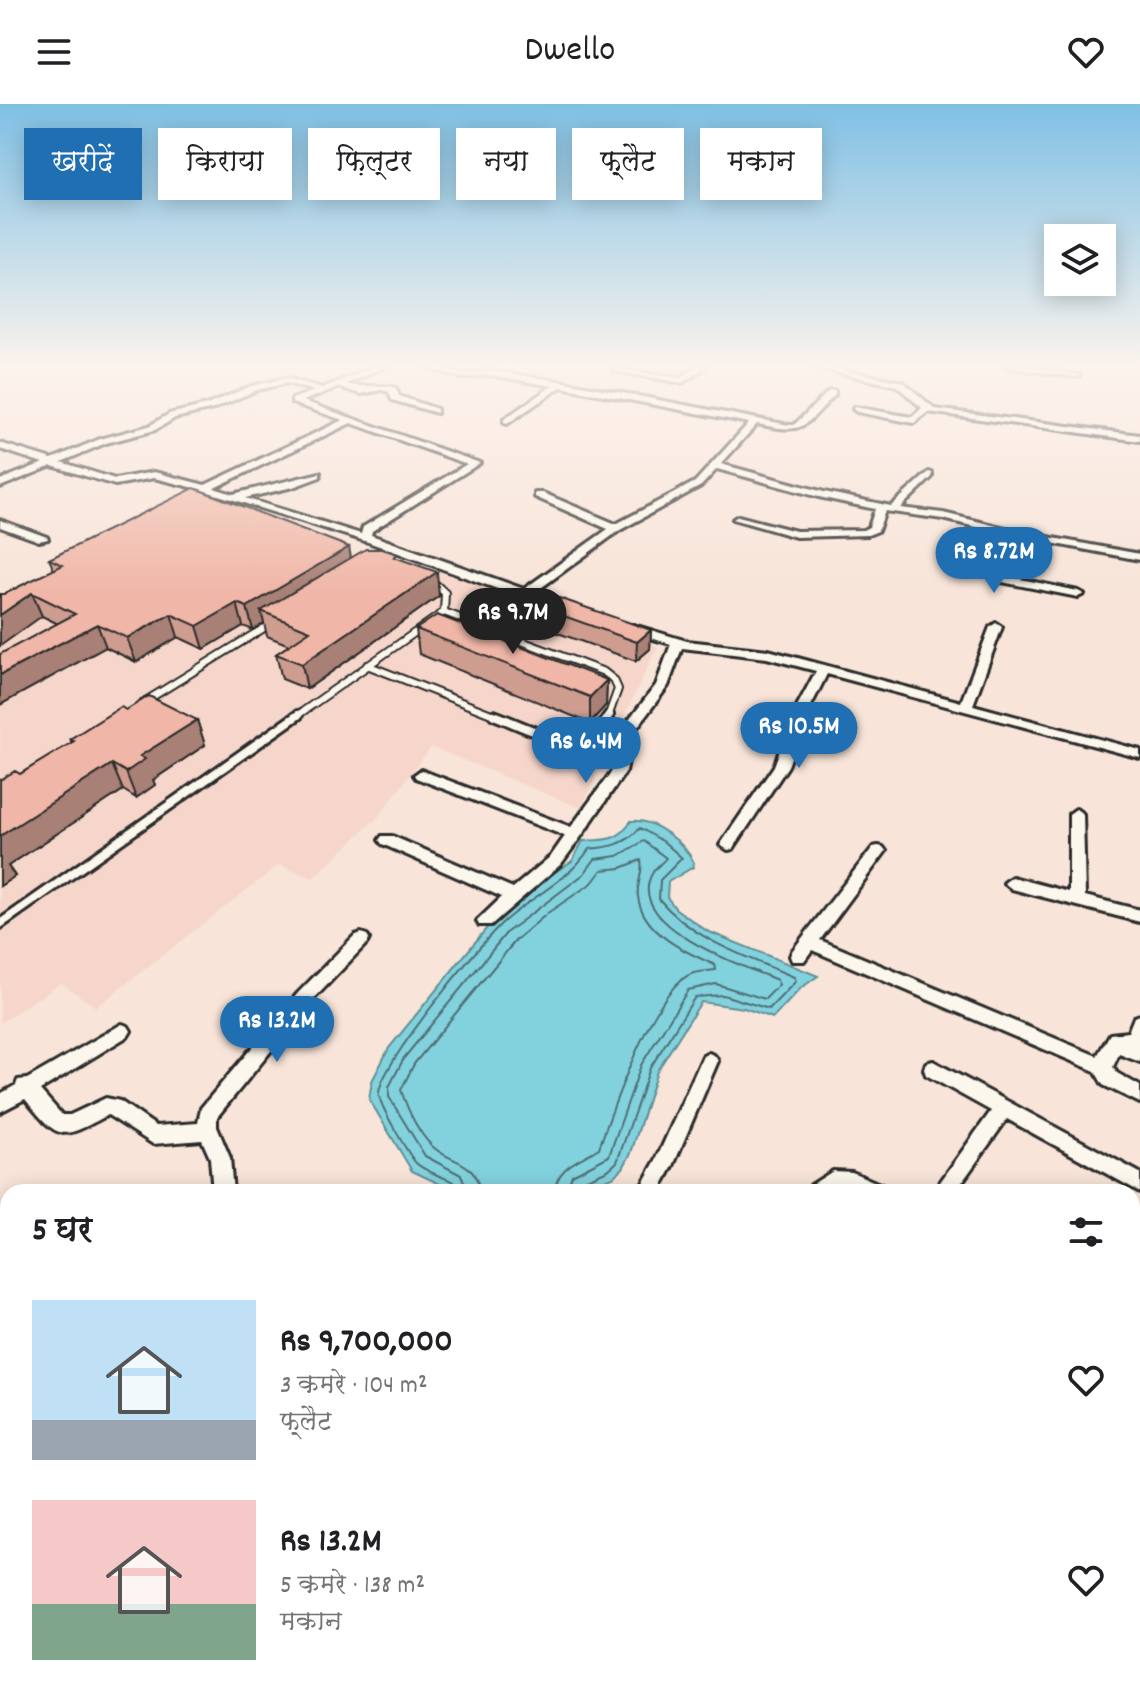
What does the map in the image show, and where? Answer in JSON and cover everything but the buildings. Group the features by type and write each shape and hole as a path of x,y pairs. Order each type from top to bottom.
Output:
{"street":[{"path":"0,484 102,441"},
{"path":"202,488 212,487 307,441"},
{"path":"366,539 367,529 475,463 410,441"},
{"path":"524,595 616,528 698,484 736,441"},
{"path":"0,446 119,482 154,475 202,488 366,539 584,614"},
{"path":"714,465 887,508 943,516 1140,557"},
{"path":"233,497 290,485 317,475"},
{"path":"738,519 796,534 864,533 874,529 887,508 929,475"},
{"path":"539,495 616,528"},
{"path":"0,523 43,539"},
{"path":"1011,532 994,572 997,578 1078,594"},
{"path":"614,623 678,643 755,651 1140,754"},
{"path":"965,708 996,627"},
{"path":"485,921 556,860 619,771 626,733 667,677 678,643"},
{"path":"728,845 781,766 802,710 823,669"},
{"path":"421,775 575,834"},
{"path":"1076,814 1077,900"},
{"path":"387,840 515,896"},
{"path":"878,851 803,949 1101,1065 1110,1079 1140,1095"},
{"path":"1012,883 1140,916"},
{"path":"222,1184 220,1158 209,1131 208,1114 304,998 361,939"},
{"path":"1101,1065 1105,1064 1119,1038 1135,1040 1140,1022"},
{"path":"0,1104 25,1086 122,1031"},
{"path":"1113,1045 1140,1054"},
{"path":"653,1184 709,1061"},
{"path":"933,1069 1140,1183"},
{"path":"25,1086 57,1123 65,1125 106,1106 119,1109 153,1135 209,1131"},
{"path":"949,1184 1004,1108"},
{"path":"828,1184 833,1180 858,1184"}],"lane":[{"path":"0,924 444,612 448,600 445,591 436,582 422,577"},
{"path":"367,665 559,740 576,740 593,734 608,719 618,689 614,680 604,672 444,612"},
{"path":"132,710 283,617"}],"shaded area":[{"path":"388,555 640,638 657,647 581,808 431,747 378,817 313,878 279,865 96,1007 61,983 0,1023 0,615"}],"water":[{"path":"631,821 649,823 668,833 690,855 693,867 668,882 667,897 676,909 707,931 818,976 801,988 773,1018 744,1008 701,1002 657,1071 631,1153 623,1168 613,1177 595,1184 440,1184 412,1171 369,1099 372,1081 389,1048 494,919 531,888 572,861 583,841 605,840 627,828"}]}
